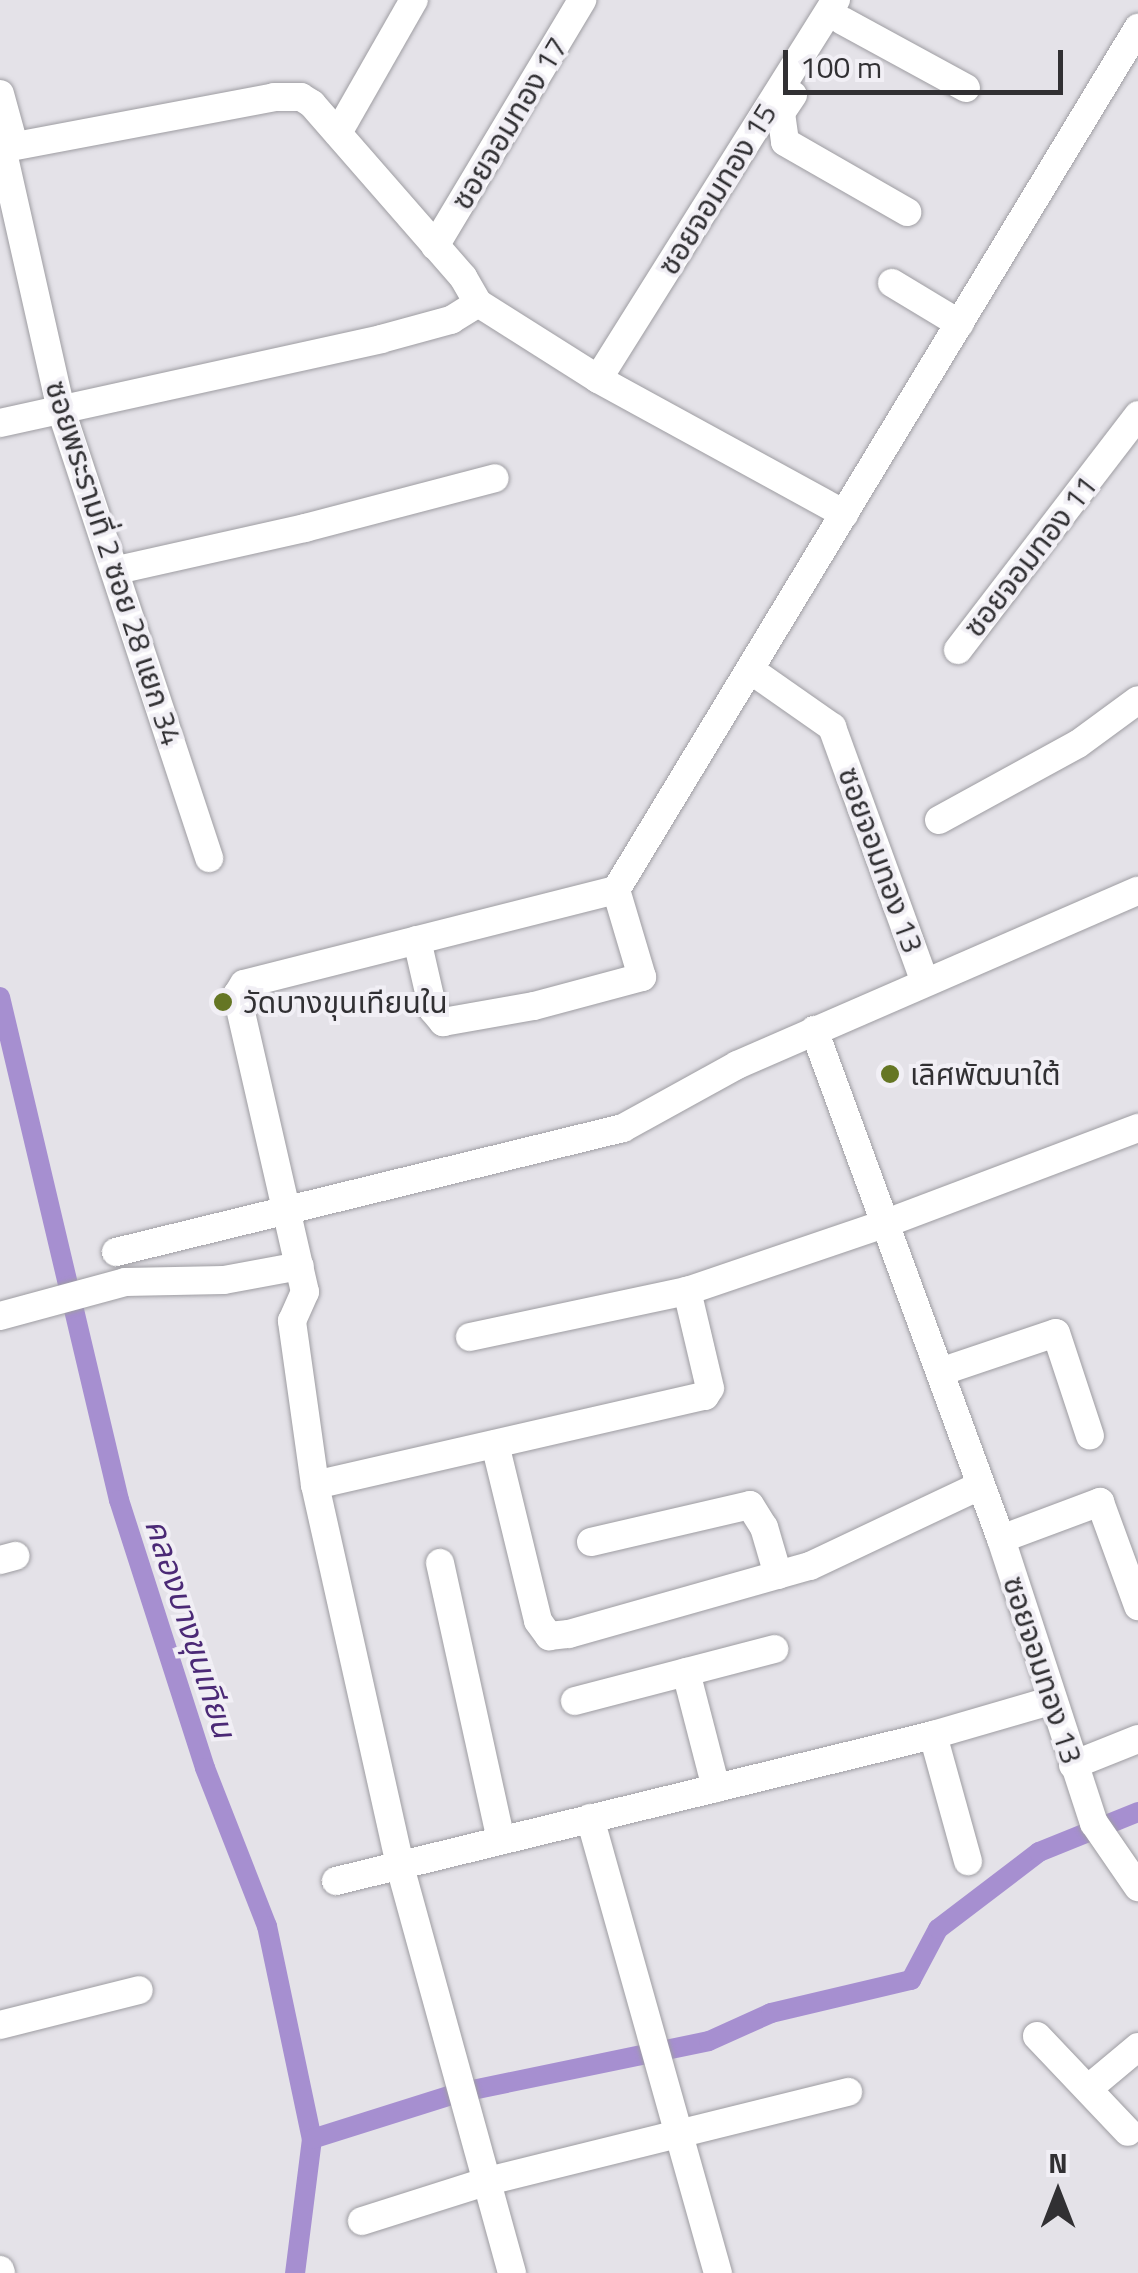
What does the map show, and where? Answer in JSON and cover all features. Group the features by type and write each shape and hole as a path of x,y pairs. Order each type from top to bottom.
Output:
{"street":[{"path":"338,133 414,0"},
{"name":"ซอยจอมทอง 17","path":"435,246 582,0"},
{"path":"907,212 784,142 780,134 781,113 845,7 966,88"},
{"name":"ซอยจอมทอง 15","path":"598,379 845,7"},
{"path":"512,2273 400,1865 315,1485 292,1321 306,1292 236,1000 238,990 244,984 616,890 1138,28"},
{"name":"ซอยพระรามที่ 2 ซอย 28 แยก 34","path":"0,94 5,147 61,410 209,858"},
{"path":"5,147 289,96 312,104 463,277 478,304 598,379 845,514"},
{"path":"892,282 960,324"},
{"path":"0,423 381,339 451,320 478,304"},
{"name":"ซอยจอมทอง 11","path":"958,650 1138,415"},
{"path":"117,570 305,528 495,478"},
{"name":"ซอยจอมทอง 13","path":"752,671 832,727 924,982 814,1030 981,1485 1073,1765 1100,1832 1138,1887"},
{"path":"940,820 1078,744 1138,700"},
{"path":"417,940 433,1010 443,1022 552,1002 639,980 644,974 616,890"},
{"path":"924,982 1138,891"},
{"path":"116,1252 623,1128 737,1065 814,1030"},
{"path":"470,1337 686,1291 884,1224 1138,1128"},
{"path":"11,1313 113,1285 224,1280 300,1266"},
{"path":"315,1485 705,1396 710,1388 686,1291"},
{"path":"940,1372 1056,1333 1090,1436"},
{"path":"495,1444 538,1621 550,1636 569,1634 810,1566 981,1485"},
{"path":"1000,1539 1100,1502 1138,1606"},
{"path":"591,1542 750,1504 764,1526 778,1575"},
{"path":"440,1563 501,1840"},
{"path":"575,1700 774,1649"},
{"path":"686,1672 716,1788"},
{"path":"336,1881 933,1736 1050,1701"},
{"path":"933,1736 968,1862"},
{"path":"1073,1765 1138,1738"},
{"path":"590,1818 718,2273"},
{"path":"0,2025 139,1990"},
{"path":"1037,2036 1128,2132"},
{"path":"1089,2088 1138,2047"},
{"path":"362,2222 488,2181 848,2092"}],"waterway":[{"name":"คลองบางขุนเทียน","path":"0,997 119,1500 205,1768 267,1926 312,2139 295,2273"},
{"path":"312,2139 458,2093 709,2041 771,2013 911,1980 938,1929 1039,1852 1138,1812"}],"place":[{"name":"วัดบางขุนเทียนใน","path":"223,1002"},
{"name":"เลิศพัฒนาใต้","path":"890,1074"}]}
